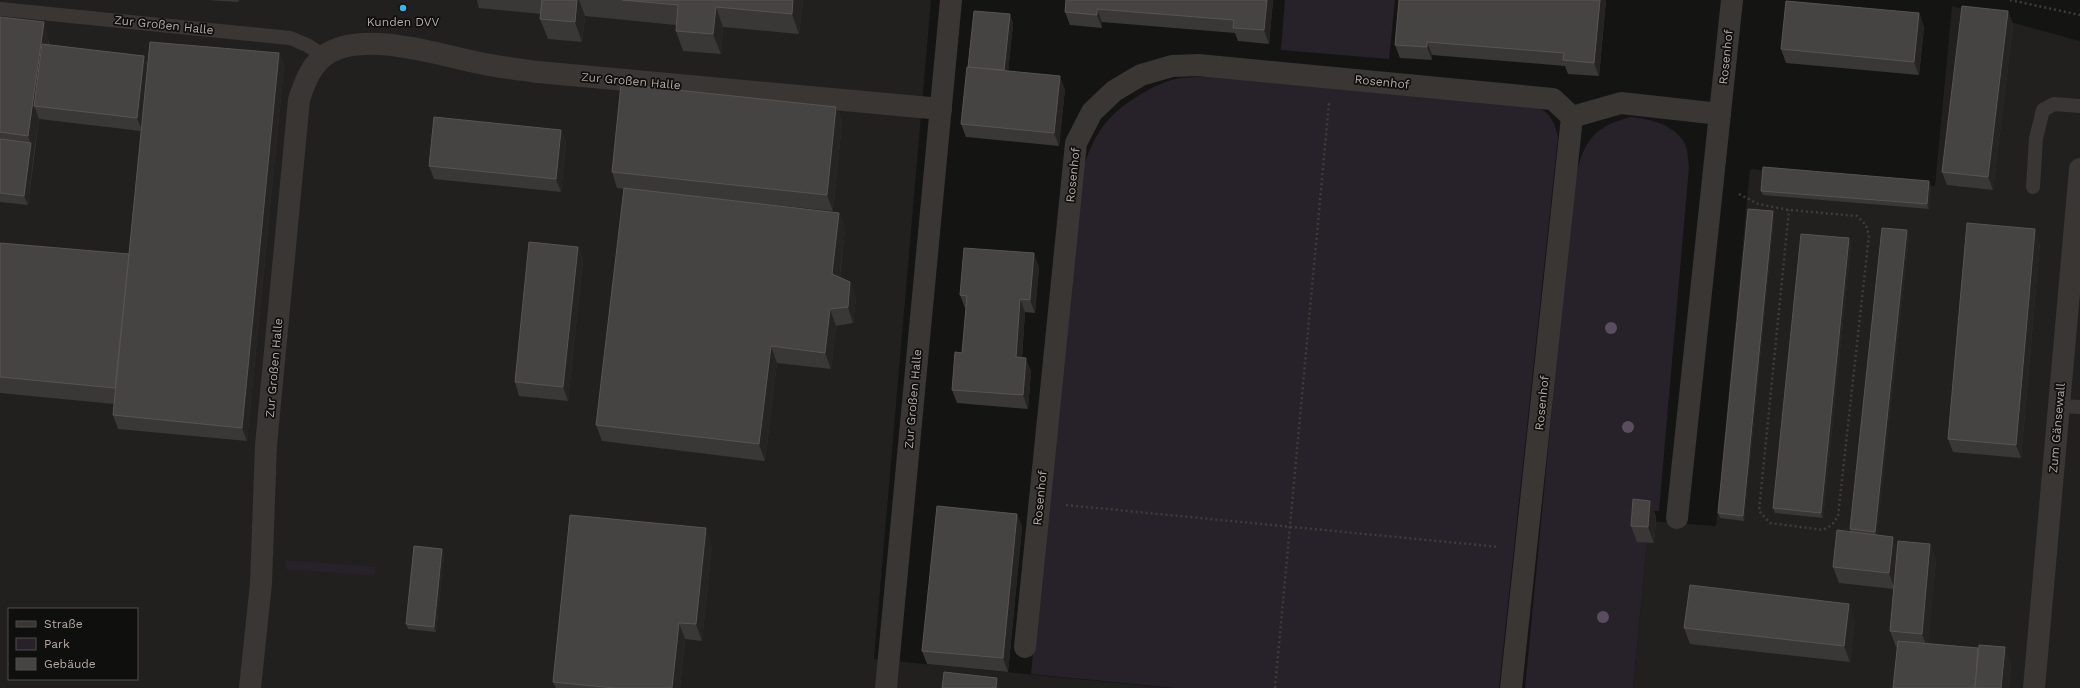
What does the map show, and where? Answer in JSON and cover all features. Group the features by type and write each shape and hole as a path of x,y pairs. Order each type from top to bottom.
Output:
{"street":[{"name":"Zur Großen Halle","path":"886,688 952,0"},
{"name":"Rosenhof","path":"1677,518 1732,0"},
{"name":"Zur Großen Halle","path":"250,688 261,583 266,445 299,100 308,75 324,56 347,46 386,46 538,72 941,109"},
{"name":"Rosenhof","path":"1025,647 1076,143 1092,112 1114,91 1141,75 1172,66 1198,65 1553,99 1572,118 1527,550 1511,688"},
{"path":"1572,118 1621,103 1720,114"},
{"name":"Zum Gänsewall","path":"2034,688 2070,406 2080,169"}],"lane":[{"name":"Zur Großen Halle","path":"0,9 290,38 308,45 324,56"},
{"path":"2033,187 2036,138 2043,110 2054,104 2080,106"}],"path":[{"path":"2010,0 2080,15"},
{"path":"1275,688 1332,77"},
{"path":"1713,180 1758,204 1789,210 1857,216 1866,225 1869,236 1838,516 1832,525 1823,530 1770,523 1759,511 1789,210"},
{"path":"1040,502 1527,550"}],"shaded area":[{"path":"0,0 931,0 874,659 1169,688 0,688"},
{"path":"1952,6 2080,41 2080,688 1633,688 1649,521 1716,526 1750,169 1935,186"}],"green space":[{"path":"1285,0 1395,0 1389,59 1281,50"},
{"path":"1209,76 1539,107 1547,113 1554,123 1558,137 1499,688 1174,688 1031,674 1079,182 1088,154 1100,131 1107,121 1128,103 1155,86 1165,82 1181,78"},
{"path":"1630,117 1653,121 1674,131 1684,142 1689,167 1659,511 1650,511 1633,688 1525,688 1574,182 1581,157 1590,139 1605,126"},
{"path":"286,560 375,567 375,576 285,569"}],"building":[{"path":"542,0 577,0 575,22 540,19"},
{"path":"622,0 793,0 792,14 716,7 713,34 676,31 678,5"},
{"path":"1066,0 1267,0 1264,30 1233,28 1234,20 1097,9 1097,15 1065,12"},
{"path":"1399,0 1600,0 1594,63 1563,60 1564,53 1427,42 1427,47 1395,45"},
{"path":"1786,1 1919,13 1914,62 1781,49"},
{"path":"1962,6 2008,11 1988,177 1942,172"},
{"path":"974,11 1010,14 1004,70 968,67"},
{"path":"0,17 44,22 28,136 0,132"},
{"path":"150,42 279,53 242,428 113,415"},
{"path":"42,44 144,56 137,118 34,106"},
{"path":"967,67 1060,76 1054,133 961,124"},
{"path":"621,84 836,107 827,195 612,172"},
{"path":"434,117 561,130 556,179 429,166"},
{"path":"0,139 31,143 24,196 0,193"},
{"path":"1763,167 1929,181 1927,204 1761,191"},
{"path":"624,188 839,213 832,274 850,282 848,307 830,309 825,353 771,346 759,444 596,425"},
{"path":"1748,209 1773,211 1743,516 1718,513"},
{"path":"1967,223 2035,229 2016,445 1948,439"},
{"path":"1882,228 1907,230 1875,532 1850,529"},
{"path":"1801,234 1849,238 1821,513 1773,508"},
{"path":"529,242 578,247 563,387 515,382"},
{"path":"0,243 129,254 115,388 0,377"},
{"path":"964,248 1034,253 1030,300 1020,299 1016,357 1026,358 1023,395 952,390 955,352 962,353 967,296 960,295"},
{"path":"1633,499 1650,501 1648,527 1631,526"},
{"path":"937,506 1017,514 1003,658 922,651"},
{"path":"570,515 706,528 696,624 679,623 672,688 614,688 553,682"},
{"path":"1837,530 1893,537 1889,573 1833,567"},
{"path":"1898,541 1930,544 1922,634 1890,631"},
{"path":"414,546 442,549 434,627 406,624"},
{"path":"1690,585 1849,604 1844,646 1684,628"},
{"path":"1898,641 1978,648 1975,688 1893,688"},
{"path":"1979,645 2005,647 2001,688 1975,688"},
{"path":"944,672 997,678 996,688 942,688"}],"place":[{"name":"Kunden DVV","path":"403,8"}]}
